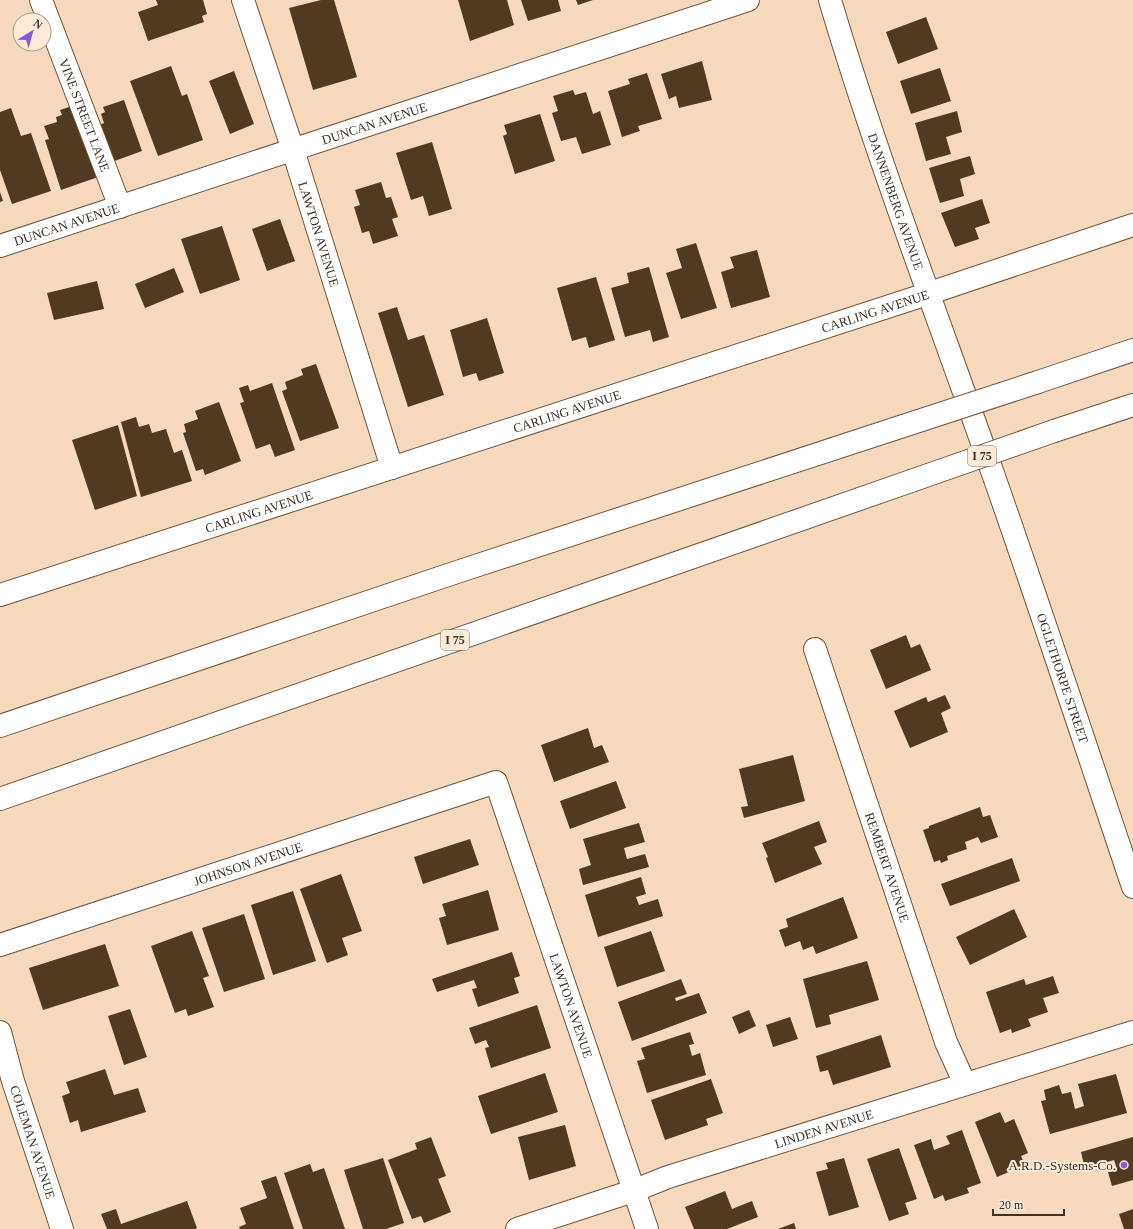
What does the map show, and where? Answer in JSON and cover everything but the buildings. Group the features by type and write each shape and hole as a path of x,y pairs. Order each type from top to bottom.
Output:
{"main road":[{"name":"VINE STREET LANE","path":"41,0 120,207"},
{"name":"LAWTON AVENUE","path":"243,0 293,150 392,468"},
{"name":"DUNCAN AVENUE","path":"0,246 748,0"},
{"name":"DANNENBERG AVENUE","path":"830,0 852,74 927,294 991,468"},
{"name":"CARLING AVENUE","path":"0,595 927,294 1133,225"},
{"path":"1097,362 1133,333"},
{"path":"0,726 447,575 1133,350"},
{"name":"I 75","path":"0,799 1054,431 1133,406"},
{"name":"OGLETHORPE STREET","path":"991,468 1133,887"},
{"name":"REMBERT AVENUE","path":"815,649 946,1042 965,1084"},
{"name":"LAWTON AVENUE","path":"496,782 647,1229"},
{"name":"JOHNSON AVENUE","path":"0,945 496,782"},
{"name":"COLEMAN AVENUE","path":"0,1032 13,1080 62,1229"},
{"name":"LINDEN AVENUE","path":"517,1229 634,1191 668,1177 1133,1032"}],"place":[{"name":"A.R.D.-Systems-Co.","path":"1124,1165"}]}
